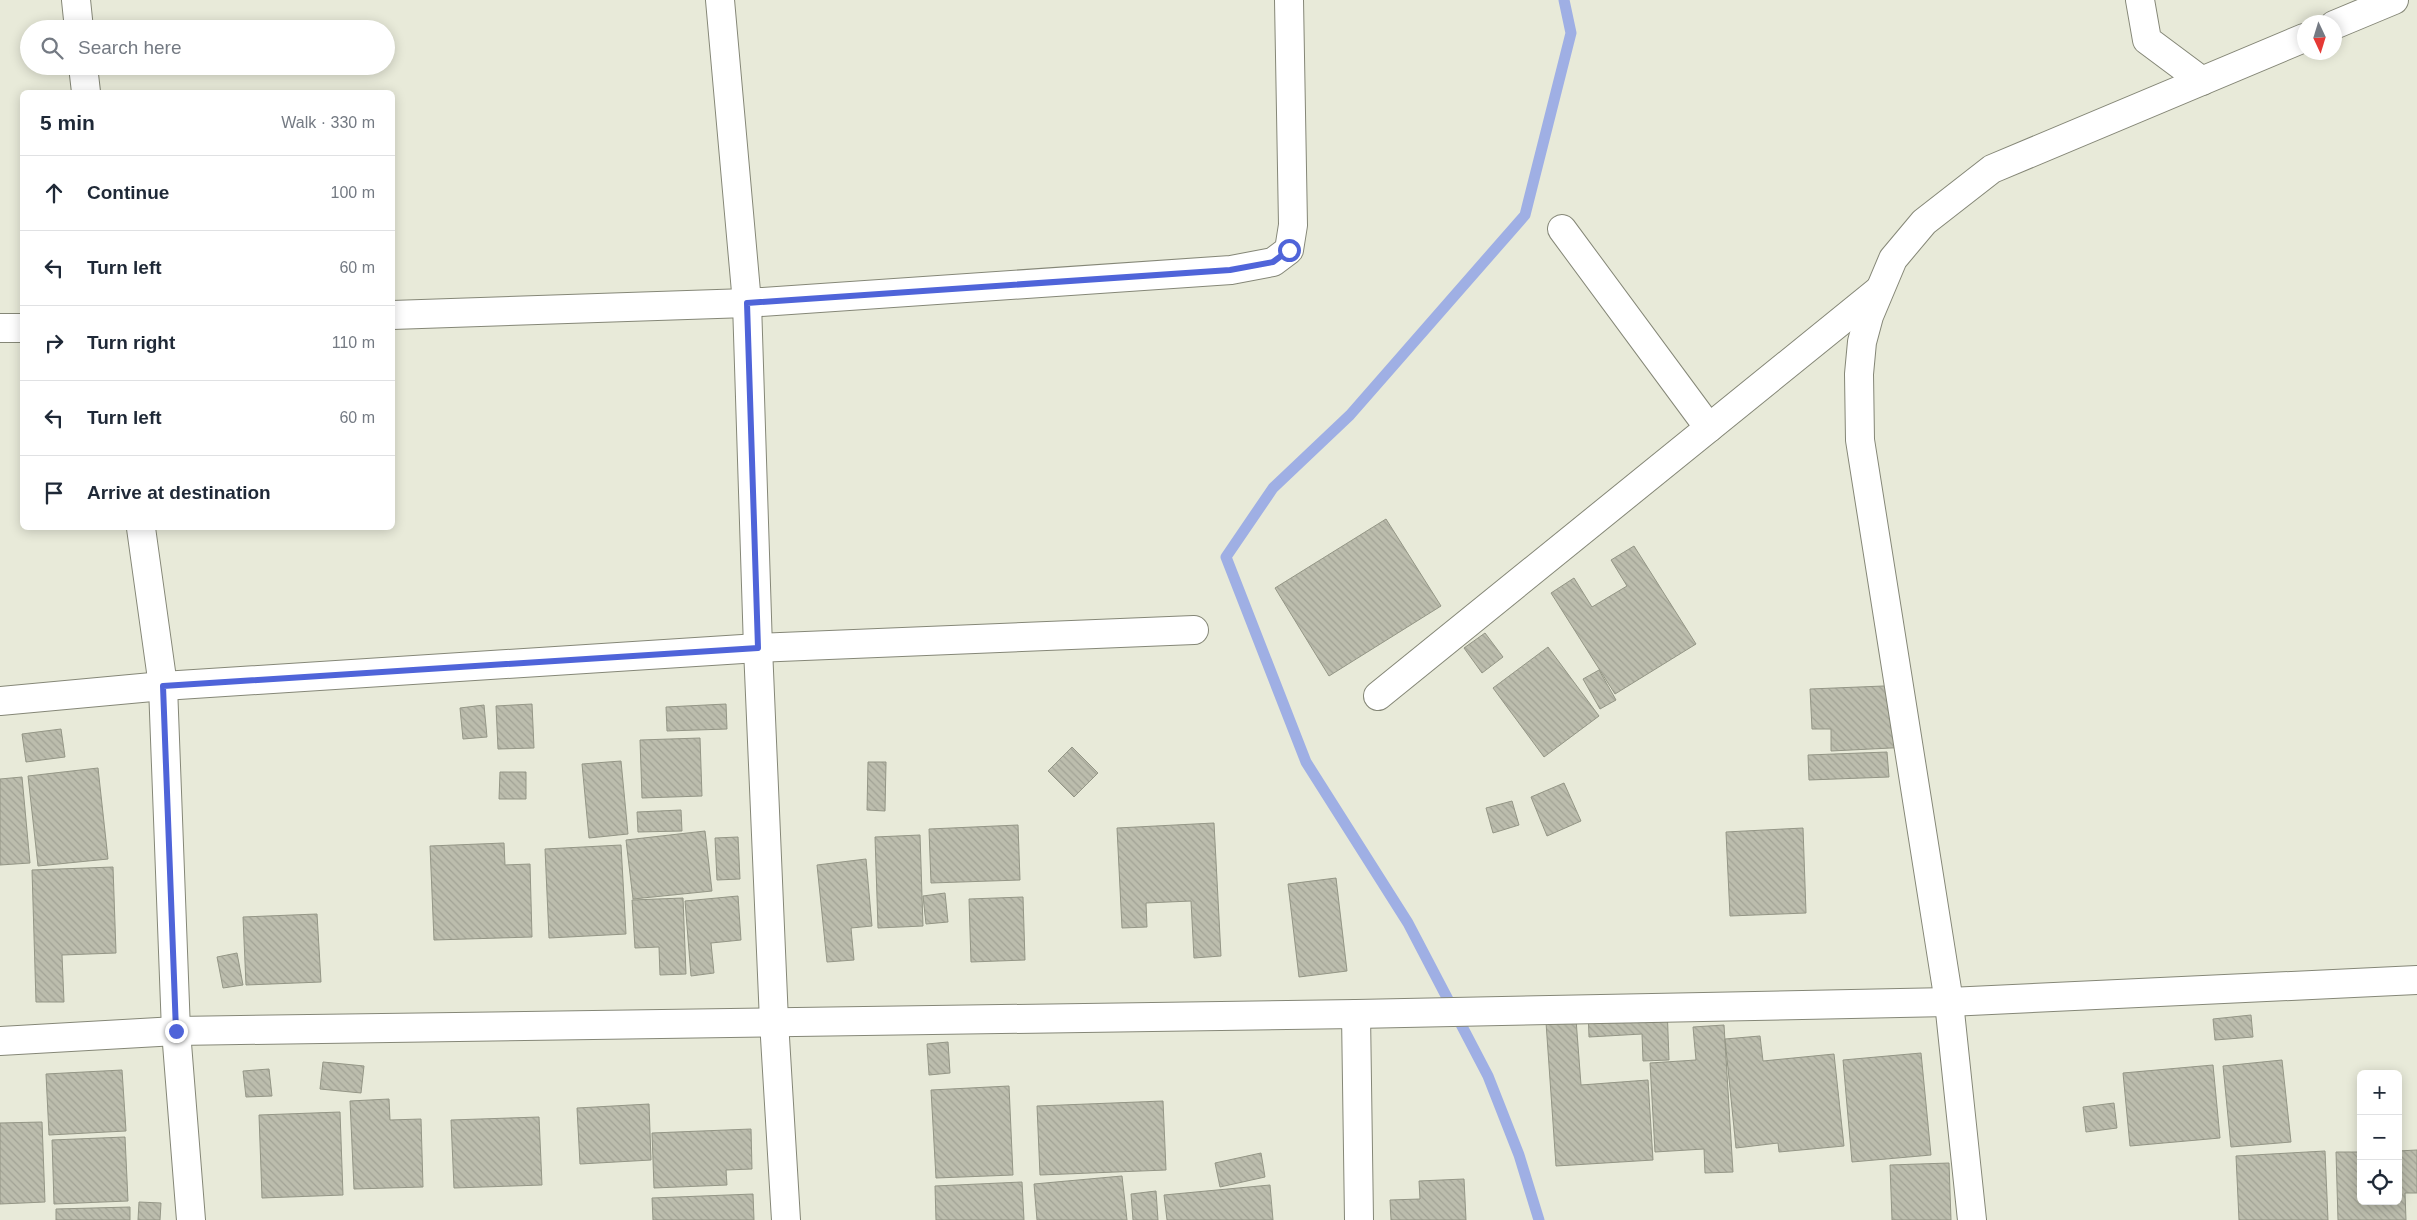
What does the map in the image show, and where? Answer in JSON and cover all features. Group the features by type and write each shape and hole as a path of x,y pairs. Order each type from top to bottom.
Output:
{"street":[{"path":"76,0 78,20"},
{"path":"720,0 747,303 758,648 774,1021 786,1220"},
{"path":"395,315 747,303 1230,270 1273,262 1289,250 1293,225 1289,0"},
{"path":"2140,0 2147,40 2202,81"},
{"path":"2342,22 2394,0"},
{"path":"1972,1220 1949,1002 1860,440 1859,374 1862,342 1868,316 1893,259 1924,222 1992,169 2297,41"},
{"path":"85,75 86,90"},
{"path":"1562,229 1709,428"},
{"path":"1378,696 1878,291"},
{"path":"0,328 20,328"},
{"path":"141,530 163,686 176,1031 191,1220"},
{"path":"0,700 163,686 758,648 1194,630"},
{"path":"0,1041 176,1031 1356,1014 1949,1002 2417,980"},
{"path":"1356,1014 1359,1220"}],"building":[{"path":"1386,519 1441,606 1329,676 1275,588"},
{"path":"1634,546 1696,644 1615,694 1551,593 1574,578 1592,607 1627,586 1611,560"},
{"path":"1485,633 1503,657 1482,673 1464,648"},
{"path":"1548,647 1599,716 1544,757 1493,688"},
{"path":"1599,670 1616,700 1600,709 1583,679"},
{"path":"1908,685 1911,747 1831,751 1831,729 1812,729 1810,689"},
{"path":"532,704 534,748 498,749 496,706"},
{"path":"726,704 727,729 667,731 666,707"},
{"path":"484,705 487,737 463,739 460,708"},
{"path":"61,729 65,757 26,762 22,734"},
{"path":"700,738 702,796 642,798 640,740"},
{"path":"1072,747 1098,773 1074,797 1048,771"},
{"path":"1887,752 1889,777 1809,780 1808,755"},
{"path":"621,761 628,834 589,838 582,764"},
{"path":"868,762 886,762 885,811 867,810"},
{"path":"98,768 108,859 38,866 28,776"},
{"path":"500,772 526,772 526,799 499,799"},
{"path":"22,777 30,863 0,865 0,779"},
{"path":"1564,783 1581,821 1547,836 1531,797"},
{"path":"1512,801 1519,825 1493,833 1486,808"},
{"path":"681,810 682,831 638,832 637,812"},
{"path":"1214,823 1221,956 1194,958 1191,901 1146,903 1147,927 1122,928 1117,828"},
{"path":"1018,825 1020,880 931,883 929,829"},
{"path":"1803,828 1806,913 1730,916 1726,832"},
{"path":"705,831 712,891 633,899 626,840"},
{"path":"920,835 923,926 878,928 875,837"},
{"path":"738,837 740,879 717,880 715,838"},
{"path":"504,843 505,865 530,864 532,937 434,940 430,846"},
{"path":"621,845 626,934 549,938 545,849"},
{"path":"866,859 872,926 851,928 854,960 827,962 817,865"},
{"path":"113,867 116,953 62,955 64,1002 36,1002 32,870"},
{"path":"1336,878 1347,971 1299,977 1288,884"},
{"path":"945,893 948,922 926,924 923,896"},
{"path":"738,896 741,940 711,943 714,973 691,976 685,901"},
{"path":"1023,897 1025,960 971,962 969,899"},
{"path":"683,898 686,974 660,975 659,947 635,948 632,900"},
{"path":"317,914 321,982 246,985 243,917"},
{"path":"237,953 243,985 223,988 217,957"},
{"path":"1667,1005 1669,1060 1643,1061 1642,1034 1589,1037 1588,1009"},
{"path":"1575,1006 1581,1085 1648,1080 1653,1160 1556,1166 1545,1008"},
{"path":"2251,1015 2253,1037 2215,1040 2213,1019"},
{"path":"1724,1025 1733,1172 1705,1173 1704,1149 1655,1152 1650,1063 1696,1060 1693,1027"},
{"path":"1760,1036 1763,1061 1834,1054 1844,1146 1779,1152 1778,1143 1736,1148 1725,1039"},
{"path":"948,1042 950,1073 929,1075 927,1044"},
{"path":"1921,1053 1931,1155 1852,1162 1843,1060"},
{"path":"2282,1060 2291,1142 2231,1147 2223,1066"},
{"path":"323,1062 364,1066 361,1093 320,1089"},
{"path":"2213,1065 2220,1138 2130,1146 2123,1073"},
{"path":"269,1069 272,1096 246,1097 243,1071"},
{"path":"122,1070 126,1131 49,1135 46,1074"},
{"path":"1009,1086 1013,1175 936,1178 931,1090"},
{"path":"389,1099 390,1120 421,1119 423,1187 354,1189 350,1101"},
{"path":"1163,1101 1166,1170 1040,1175 1037,1106"},
{"path":"2114,1103 2117,1128 2086,1132 2083,1107"},
{"path":"649,1104 651,1160 580,1164 577,1108"},
{"path":"340,1112 343,1195 262,1198 259,1115"},
{"path":"539,1117 542,1185 454,1188 451,1120"},
{"path":"42,1122 45,1202 0,1204 0,1123"},
{"path":"751,1129 752,1169 726,1170 727,1185 654,1188 652,1133"},
{"path":"125,1137 128,1201 54,1204 52,1140"},
{"path":"2417,1150 2417,1193 2405,1193 2406,1220 2338,1220 2336,1152 2357,1152 2357,1205 2402,1205 2402,1151"},
{"path":"2325,1151 2328,1220 2239,1220 2236,1156"},
{"path":"1261,1153 1265,1177 1220,1187 1215,1163"},
{"path":"1949,1163 1951,1220 1892,1220 1890,1165"},
{"path":"1122,1176 1127,1220 1037,1220 1034,1184"},
{"path":"1464,1179 1466,1220 1391,1220 1390,1200 1420,1199 1419,1181"},
{"path":"1022,1182 1024,1220 936,1220 935,1186"},
{"path":"1270,1185 1273,1220 1167,1220 1164,1195"},
{"path":"1156,1191 1158,1220 1133,1220 1131,1194"},
{"path":"753,1194 754,1220 653,1220 652,1198"},
{"path":"139,1202 161,1203 160,1220 138,1220"},
{"path":"130,1207 130,1220 56,1220 56,1209"}],"waterway":[{"path":"1539,1220 1519,1155 1488,1076 1408,923 1306,762 1226,557 1273,488 1350,415 1525,215 1571,33 1564,0"}],"route":[{"path":"176,1031 163,686 758,648 747,303 1230,270 1273,262 1289,250"}]}
